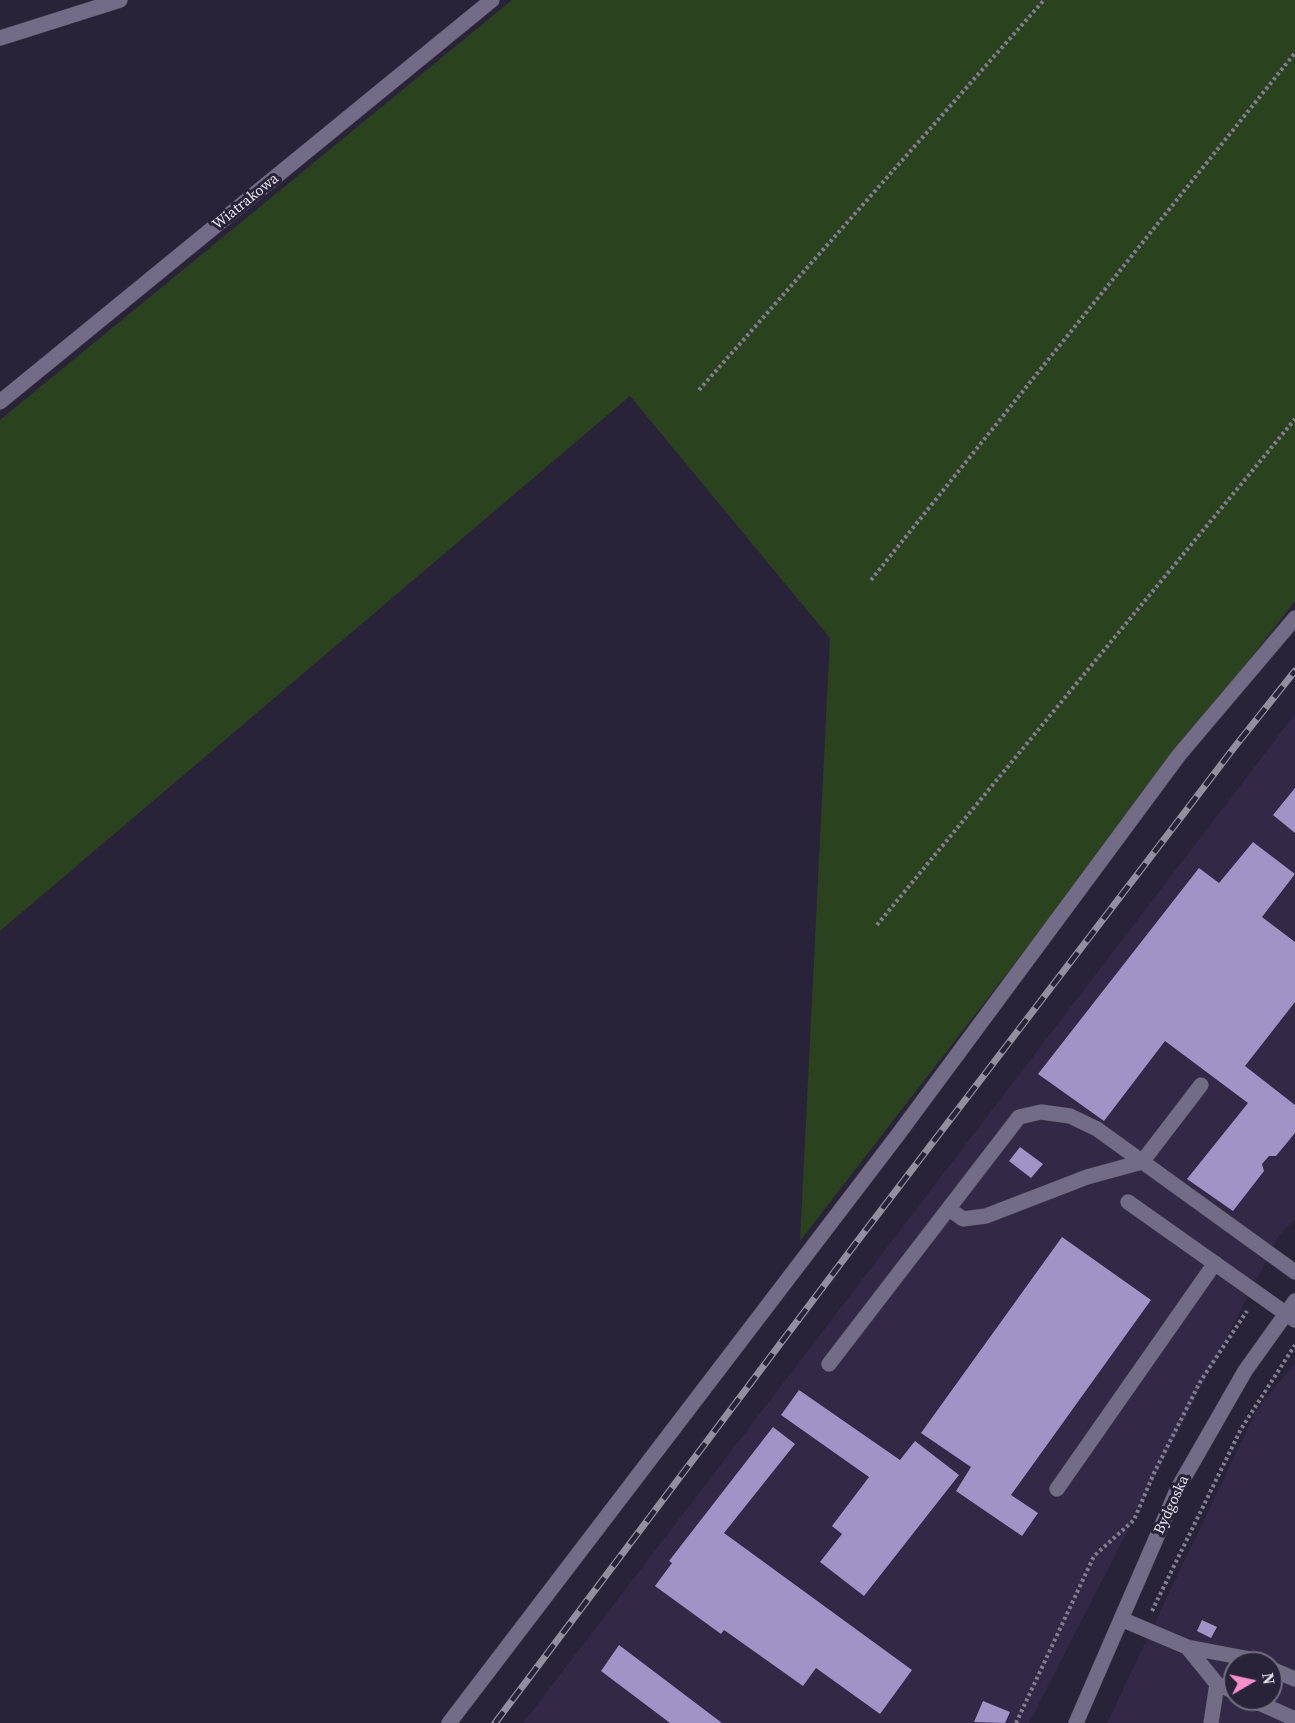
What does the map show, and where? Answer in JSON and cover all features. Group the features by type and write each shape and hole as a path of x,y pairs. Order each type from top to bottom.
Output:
{"street":[{"path":"0,38 120,0"},
{"name":"Wiatrakowa","path":"0,402 492,0"},
{"path":"449,1723 897,1136 1179,755 1295,618"},
{"path":"949,1209 963,1219 986,1216 1087,1177 1142,1162 1201,1085"},
{"path":"829,1364 1019,1118 1041,1112 1070,1116 1097,1129 1295,1272"},
{"path":"1128,1202 1290,1317"},
{"path":"1056,1489 1215,1263"},
{"name":"Bydgoska","path":"1076,1723 1178,1488 1245,1371 1290,1317 1295,1301"},
{"path":"1121,1619 1187,1647 1223,1654"},
{"path":"1187,1647 1217,1684 1223,1687"},
{"path":"1211,1723 1217,1684"},
{"path":"1277,1711 1295,1719"}],"path":[{"path":"699,390 1044,0"},
{"path":"871,580 1295,53"},
{"path":"876,925 1295,419"},
{"path":"1016,1723 1094,1556 1134,1520 1154,1473 1200,1382 1257,1293"},
{"path":"1143,1629 1241,1429 1295,1345"}],"shaded area":[{"path":"1295,714 1295,1219 1280,1234 1029,1723 523,1723"},
{"path":"1295,1363 1295,1723 1107,1723 1256,1411"}],"green space":[{"path":"512,0 1295,0 1295,601 800,1241 830,638 630,396 0,931 0,420"}],"building":[{"path":"1295,788 1295,833 1273,815"},
{"path":"1253,842 1295,874 1262,917 1295,942 1295,1002 1245,1066 1295,1105 1295,1133 1276,1156 1269,1156 1262,1164 1264,1171 1233,1211 1187,1179 1248,1103 1165,1041 1104,1121 1038,1074 1199,868 1219,883"},
{"path":"1020,1147 1043,1164 1031,1178 1009,1161"},
{"path":"1062,1237 1151,1300 1011,1495 1038,1513 1022,1536 956,1491 971,1467 921,1433"},
{"path":"799,1390 900,1460 915,1441 959,1475 864,1596 820,1562 842,1534 832,1526 869,1477 781,1415"},
{"path":"773,1427 795,1444 724,1533 912,1670 880,1714 816,1668 803,1686 724,1630 721,1634 655,1586 672,1563 669,1561"},
{"path":"1202,1620 1217,1627 1211,1638 1197,1631"},
{"path":"619,1645 722,1723 670,1723 601,1671"},
{"path":"983,1701 1010,1712 1005,1723 974,1722"}],"railway":[{"path":"495,1723 856,1243 1295,671"}]}
